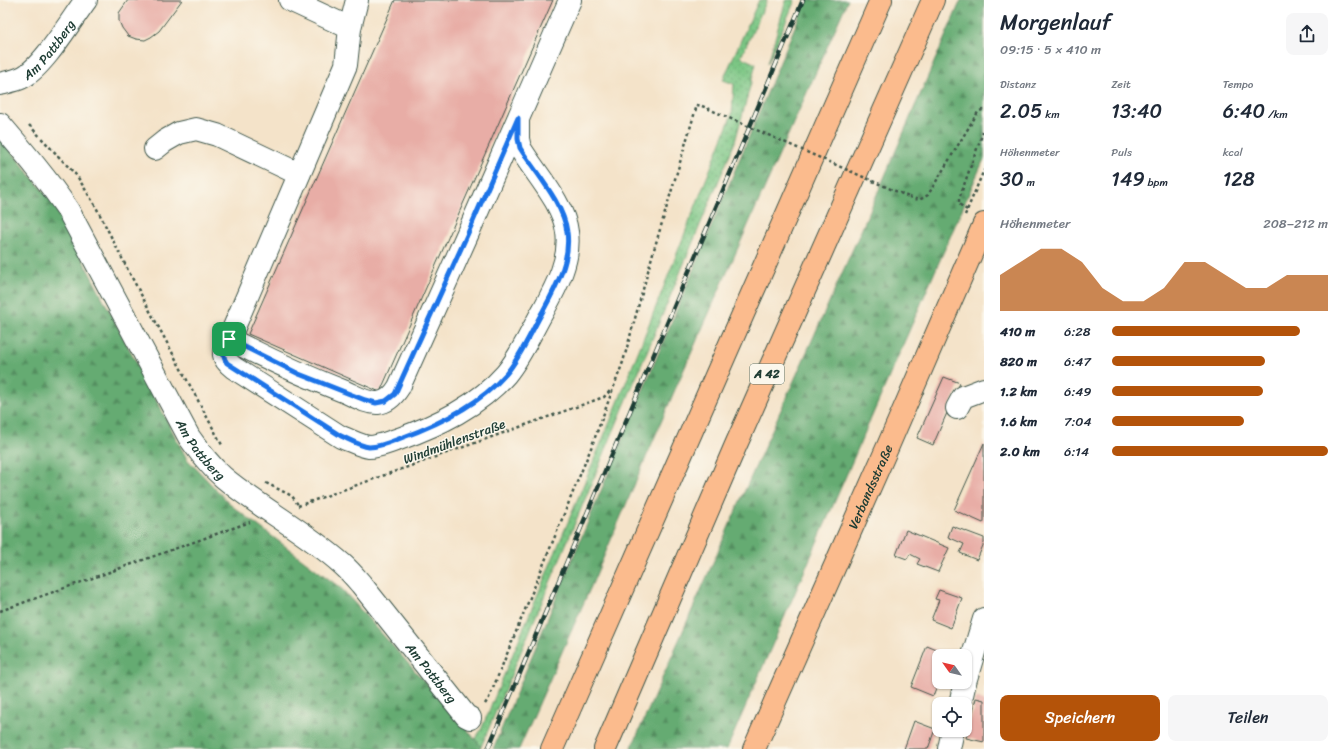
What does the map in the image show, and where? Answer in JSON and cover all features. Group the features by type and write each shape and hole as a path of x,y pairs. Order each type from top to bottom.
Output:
{"main road":[{"path":"552,749 881,0"},
{"name":"A 42","path":"605,749 738,440 933,0"},
{"name":"Verbandsstraße","path":"754,749 888,446 978,218"}],"street":[{"name":"Am Pattberg","path":"0,84 21,78 32,71 42,60 86,0"},
{"path":"290,0 350,28"},
{"path":"357,0 350,28 346,65 225,347 224,358 227,363 341,436 357,444 369,447 381,445 423,430 447,419 488,391 506,374 516,360 562,272 567,252 568,233 565,218 557,203 520,148 518,139 518,118"},
{"path":"229,339 299,374 365,400 376,403 386,401 395,394 468,233 570,0"},
{"name":"Am Pattberg","path":"0,124 57,192 68,210 189,437 198,449 222,476 272,514 316,543 342,564 361,584 466,716 470,718"},
{"path":"155,149 179,133 196,129 217,135 300,174"},
{"path":"957,408 963,397 984,389"},
{"path":"972,659 984,619"},
{"path":"948,749 951,737"}],"path":[{"path":"470,718 479,712 489,698 592,448 623,362 653,253 697,105 919,200 928,195 978,112 982,110 984,111"},
{"path":"25,121 46,141 77,176 96,207 222,446"},
{"path":"978,218 959,204 959,198 984,129"},
{"name":"Windmühlenstraße","path":"262,481 292,496 299,506 604,397 613,388"},
{"path":"0,612 272,514"}],"green space":[{"path":"759,0 767,0 741,57 756,64 735,142 481,747 475,739 481,730 619,400 732,114 734,84 723,80"},
{"path":"786,0 795,0 768,63"},
{"path":"806,0 848,0 674,392 593,582 519,749 493,749"},
{"path":"961,0 984,0 984,159 727,749 631,749 864,224"},
{"path":"0,137 53,203 187,459 232,506 342,589 466,728 481,747 480,749 0,749"}],"building":[{"path":"128,0 182,0 159,31 145,40 128,36 119,21 119,13"},
{"path":"395,0 553,0 380,392 248,334"},
{"path":"944,377 960,383 933,445 917,438"},
{"path":"984,443 984,521 983,523 954,510"},
{"path":"952,526 984,538 984,543 977,560 960,553 964,544 948,537"},
{"path":"906,530 949,548 938,572 917,564 920,559 910,554 907,559 896,555"},
{"path":"939,590 962,598 951,628 931,620 939,600 935,599"},
{"path":"927,646 934,649 932,649 932,689 936,689 933,696 911,687"},
{"path":"976,698 984,700 984,742 966,738 972,737 972,714"},
{"path":"914,721 932,728 932,737 928,749 904,749"}],"railway":[{"path":"488,749 803,0"}],"route":[{"path":"518,118 517,130 520,148 557,203 565,218 568,233 567,252 562,272 516,360 506,374 488,391 447,419 423,430 381,445 369,447 357,444 341,436 227,363 224,358 224,353 229,339 299,374 365,400 376,403 386,401 395,394 399,387 518,118"}]}
